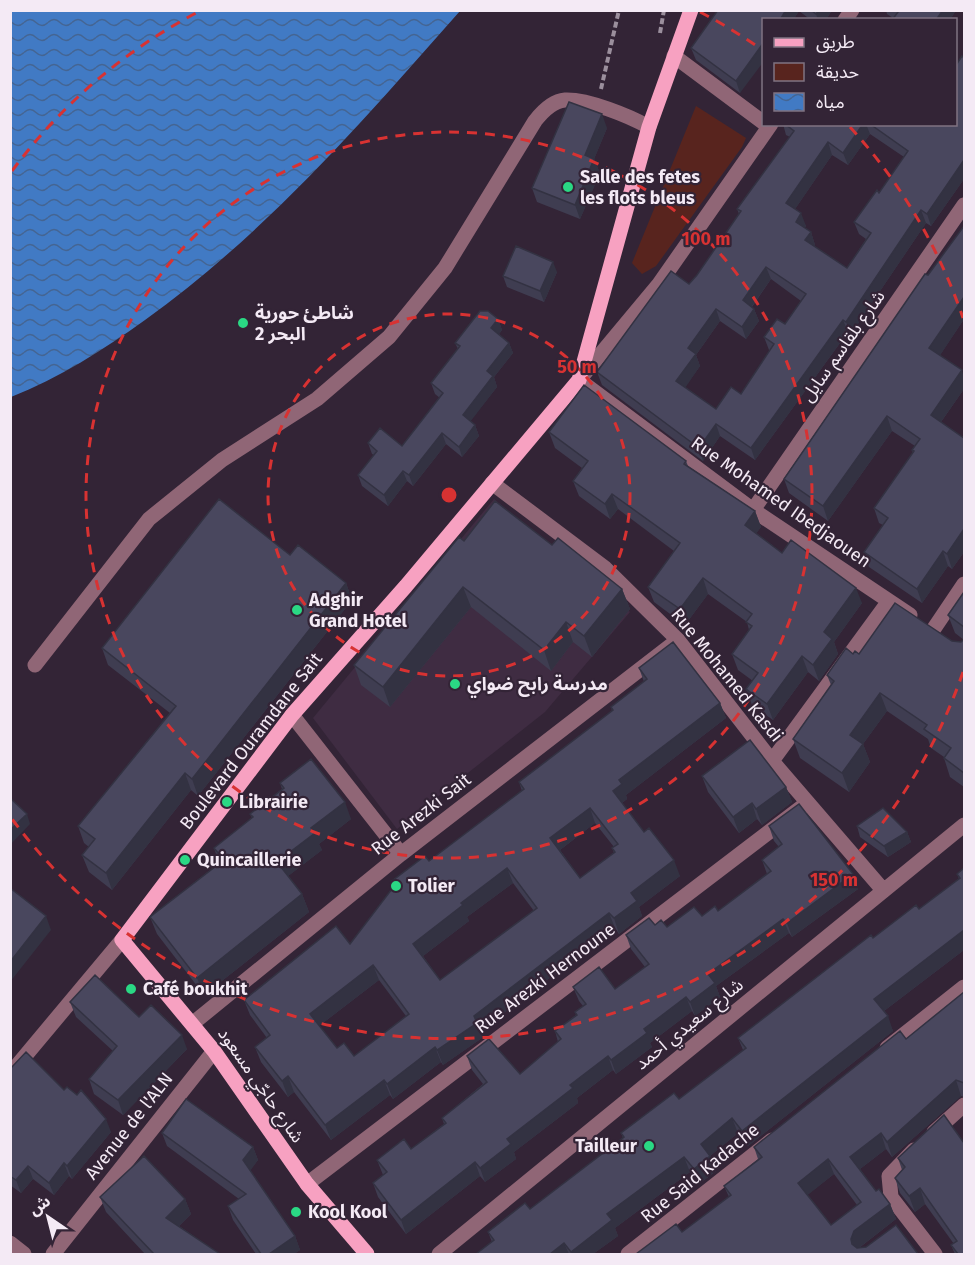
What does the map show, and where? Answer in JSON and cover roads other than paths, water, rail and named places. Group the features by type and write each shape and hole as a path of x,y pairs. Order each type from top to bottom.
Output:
{"main road":[{"path":"579,380 649,127 691,10"},
{"name":"Boulevard Ouramdane Sait","path":"122,940 292,715 579,380"},
{"name":"شارع حاجّي مسعود","path":"122,940 214,1051 307,1184 367,1254"}],"street":[{"path":"674,56 762,121"},
{"path":"35,664 149,519 222,460 317,399 389,337 446,268 535,121 546,107 564,100 629,116 649,127"},
{"path":"579,380 659,284 766,126"},
{"name":"شارع بلقاسم سايل","path":"753,510 964,205"},
{"name":"Rue Mohamed Ibedjaouen","path":"579,380 753,510 949,640"},
{"name":"Rue Mohamed Kasdi","path":"492,483 605,568 678,640 772,761 883,890"},
{"path":"933,630 964,584"},
{"path":"772,761 889,601"},
{"name":"Rue Arezki Sait","path":"192,1024 401,854 678,640"},
{"path":"292,715 401,854"},
{"name":"Rue Arezki Hernoune","path":"307,1184 807,803"},
{"name":"شارع سعيدي أحمد","path":"439,1254 964,825"},
{"path":"10,1074 122,940"},
{"path":"871,1061 964,987"},
{"name":"Avenue de l'ALN","path":"53,1254 214,1051"},
{"path":"935,1254 905,1224 891,1197 889,1176 901,1162 964,1105"},
{"name":"Rue Said Kadache","path":"628,1254 787,1128"},
{"path":"10,1243 24,1254"}],"water":[{"path":"11,10 460,11 349,135 231,251 145,320 113,342 80,363 11,397"}],"place":[{"name":"Salle des fetes les flots bleus","path":"568,187"},
{"name":"شاطئ حورية البحر 2","path":"243,323"},
{"name":"Adghir Grand Hotel","path":"297,610"},
{"name":"مدرسة رابح ضواي","path":"455,684"},
{"name":"Librairie","path":"227,802"},
{"name":"Quincaillerie","path":"185,860"},
{"name":"Tolier","path":"396,886"},
{"name":"Café boukhit","path":"131,989"},
{"name":"Tailleur","path":"649,1146"},
{"name":"Kool Kool","path":"296,1212"}]}
